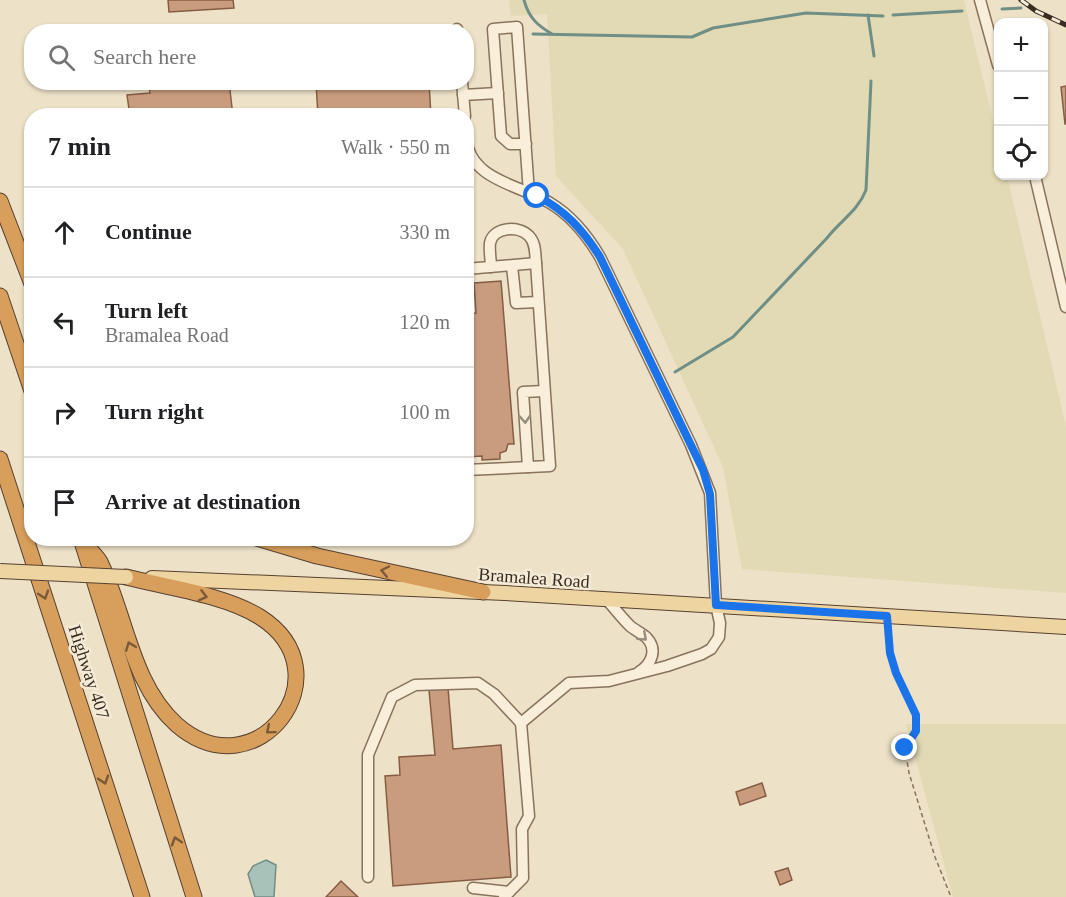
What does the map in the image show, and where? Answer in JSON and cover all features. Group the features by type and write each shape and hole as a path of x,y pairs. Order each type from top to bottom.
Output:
{"highway":[{"path":"0,201 24,263"},
{"path":"0,296 24,367"},
{"name":"Highway 407","path":"0,459 24,533"},
{"name":"Highway 407","path":"28,546 142,897"},
{"name":"Highway 407","path":"83,546 194,897"},
{"path":"86,546 99,560 132,651 147,684 161,708 178,726 206,742 230,746 254,741 281,721 289,709 296,690 296,679 290,650 276,631 263,619 243,608 209,597 126,577"},
{"path":"284,546 317,556 483,592"}],"main road":[{"name":"Bramalea Road","path":"0,571 483,592 1066,627"}],"lane":[{"path":"980,0 994,48"},
{"path":"526,144 510,144 501,136 493,29 518,27 526,144 529,192"},
{"path":"463,90 464,108"},
{"path":"463,95 498,93"},
{"path":"474,158 499,181 549,202 581,229 589,240 600,257 691,445 710,494 716,605 720,623 719,637 711,649 702,654 609,681 569,683 521,723"},
{"path":"1036,180 1066,307"},
{"path":"474,470 550,466 536,263 530,236 523,231 511,230 500,231 494,235 490,242 491,267"},
{"path":"474,269 536,263"},
{"path":"512,266 516,303 538,302"},
{"path":"528,467 523,392 544,391"},
{"path":"608,601 631,627 651,643 650,663 634,675"},
{"path":"368,876 368,755 392,698 415,685 478,683 494,694 521,723 529,816 522,829 523,878 507,894 473,888"}],"path":[{"path":"887,616 890,653 896,673 916,715 916,731 905,748 909,773 935,857 951,897"}],"shaded area":[{"path":"509,0 964,0 994,124 994,180 1008,180 1066,426 1066,593 742,569 723,467 623,249 556,176 547,14 511,16"},
{"path":"906,724 1066,724 1066,897 953,897"}],"water":[{"path":"266,860 276,865 274,897 255,897 248,874 253,866"}],"building":[{"path":"168,0 233,0 234,8 169,12"},
{"path":"1066,86 1066,124 1065,124 1061,87"},
{"path":"149,90 230,90 232,108 129,108 127,95 150,93"},
{"path":"316,90 429,90 431,108 318,108"},
{"path":"501,281 514,444 508,444 506,451 500,453 500,459 482,460 482,456 474,456 474,313 476,313 474,283"},
{"path":"448,688 453,749 501,745 511,877 393,886 385,776 400,775 399,757 435,755 429,690"},
{"path":"762,783 766,796 740,805 736,792"},
{"path":"788,868 792,880 780,885 775,872"},
{"path":"341,881 358,897 326,897"}],"waterway":[{"path":"524,0 534,20 552,34"},
{"path":"1002,9 1021,8"},
{"path":"893,15 962,11"},
{"path":"533,34 692,37 713,28 806,13 883,16"},
{"path":"868,15 874,56"},
{"path":"675,372 733,337 848,216 863,197 866,190 871,81"}],"railway":[{"path":"1021,0 1036,11 1066,25"}],"route":[{"path":"537,196 564,213 581,229 600,257 703,470 710,494 716,605 887,616 890,653 896,673 916,715 916,731 905,748"}]}
